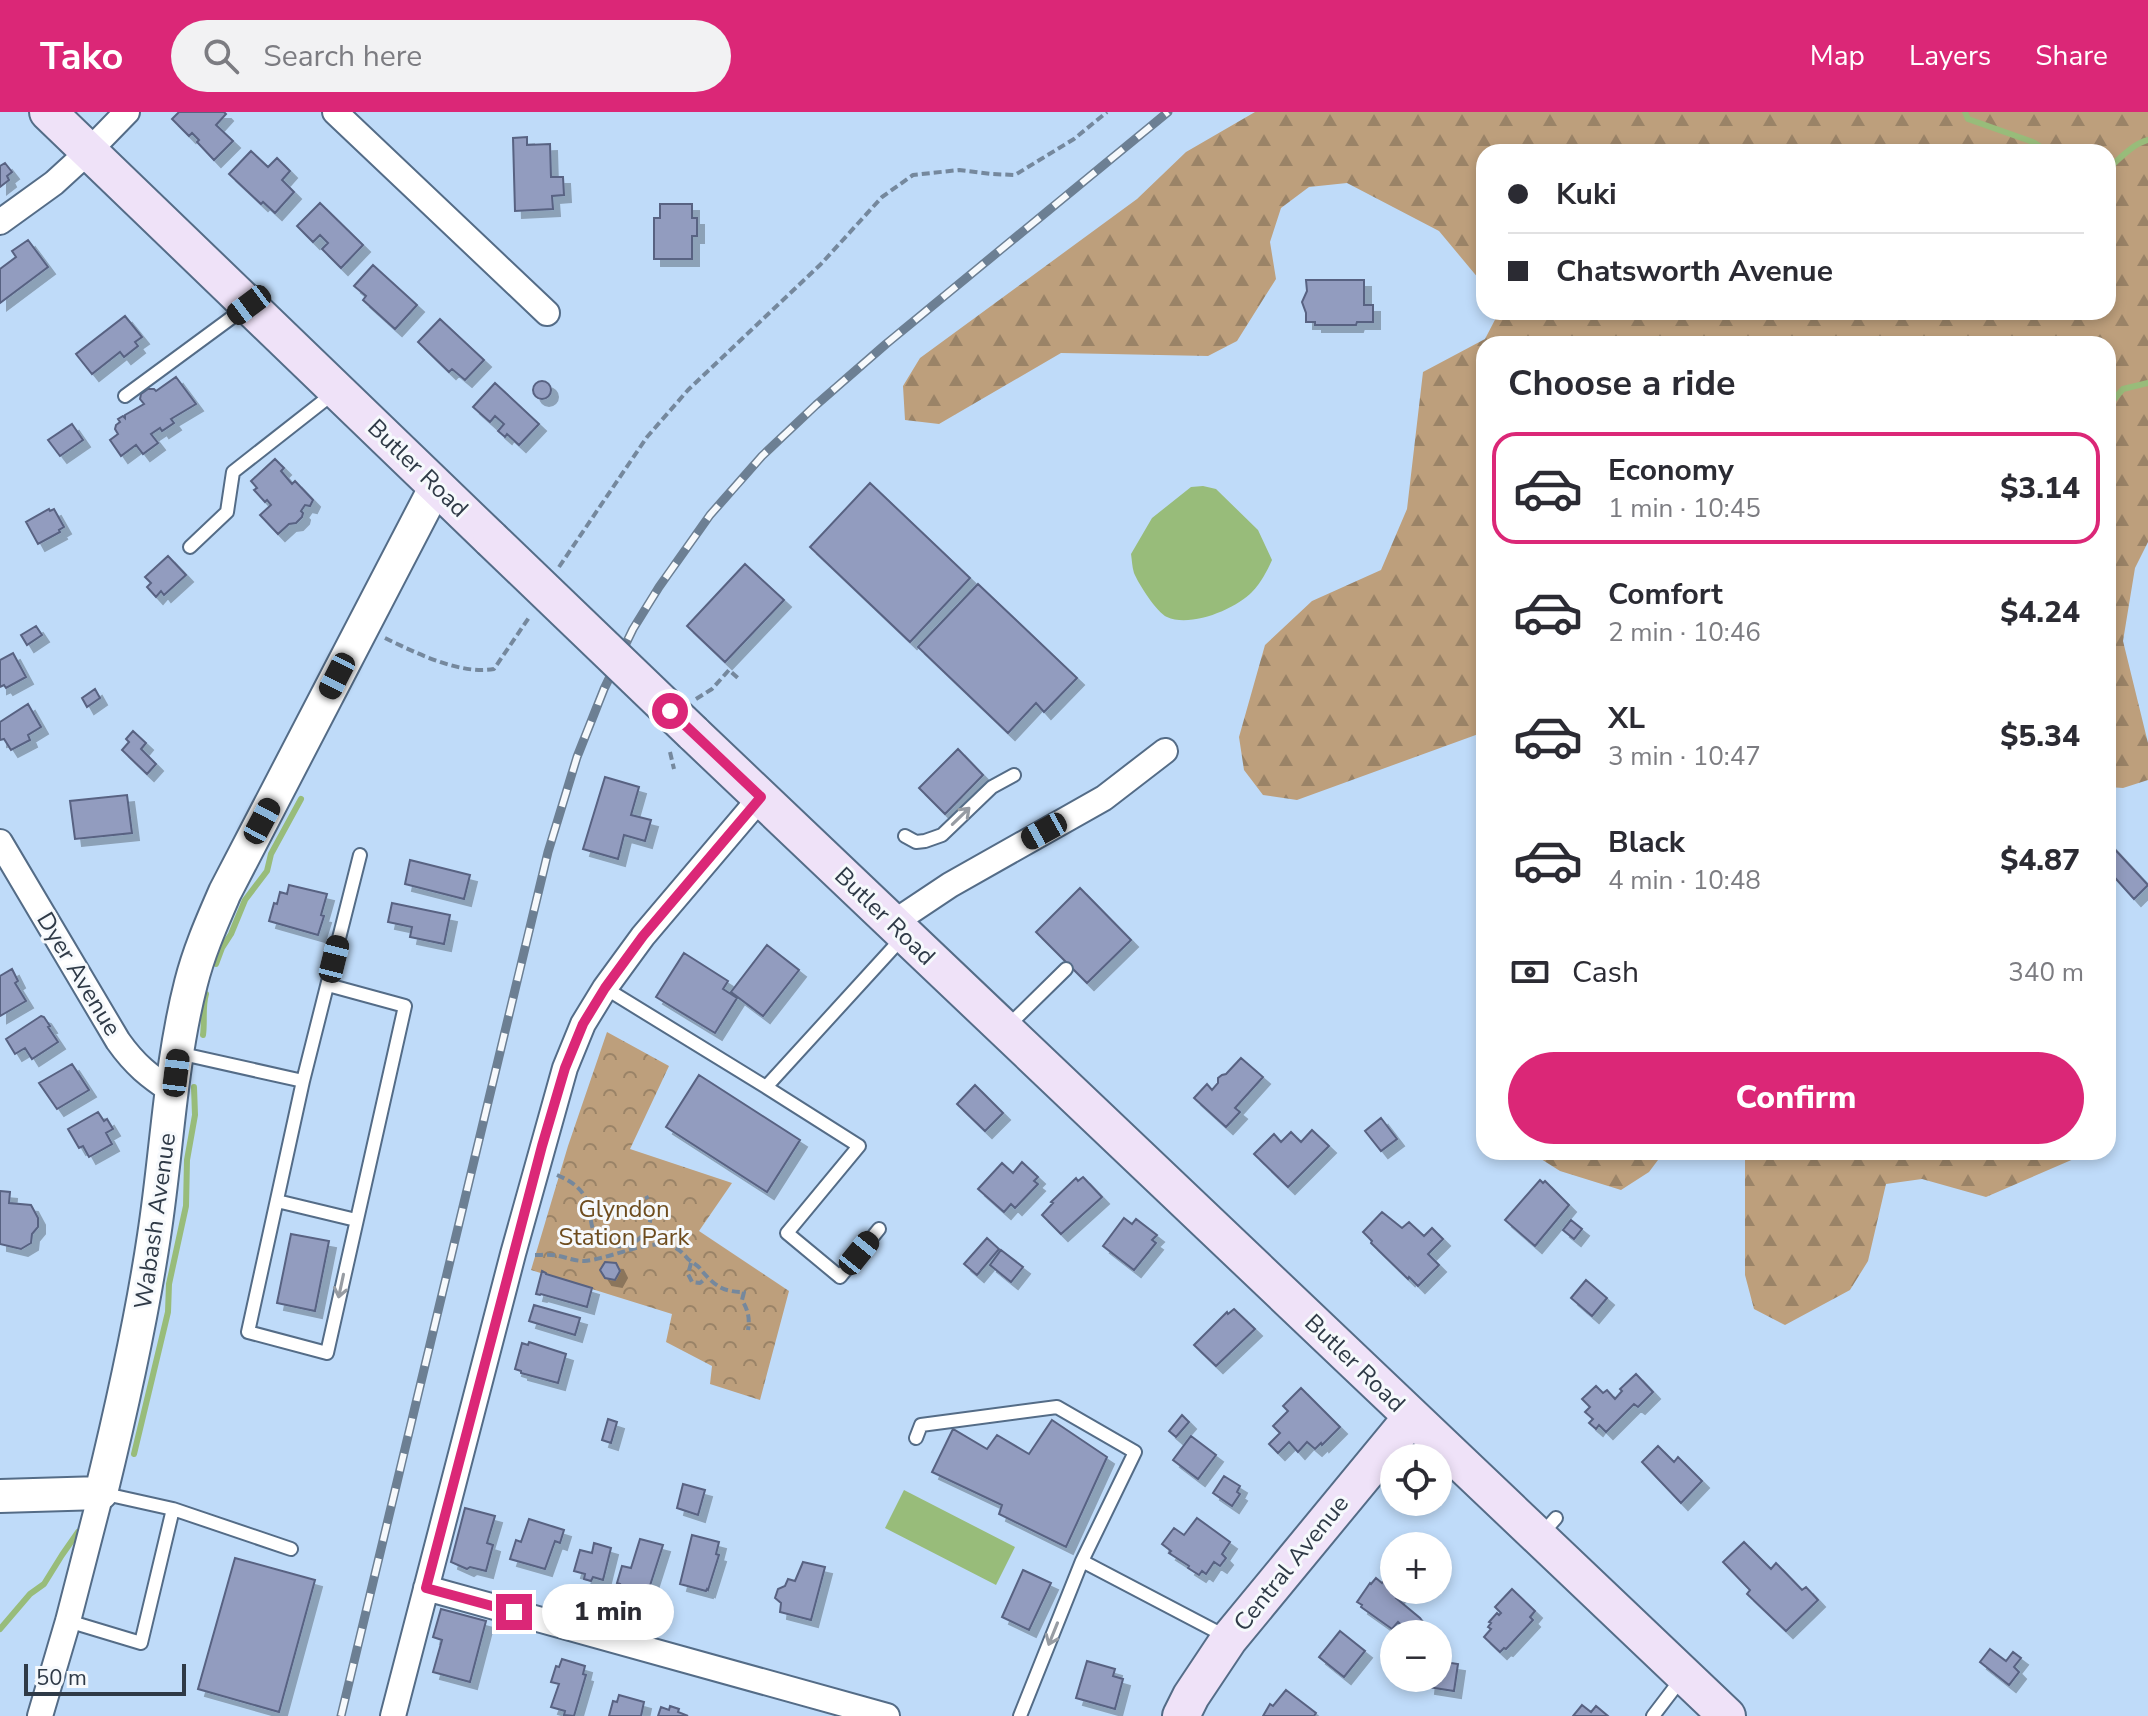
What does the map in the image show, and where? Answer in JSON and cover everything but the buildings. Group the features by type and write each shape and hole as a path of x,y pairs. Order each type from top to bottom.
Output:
{"main road":[{"name":"Butler Road","path":"48,112 693,733 1412,1417 1548,1528 1684,1676 1727,1716"},
{"name":"Central Avenue","path":"1181,1716 1229,1639 1412,1417"}],"street":[{"path":"0,222 54,183 127,112"},
{"path":"335,112 547,313"},
{"name":"Wabash Avenue","path":"40,1716 68,1621 130,1375 154,1238 173,1092 183,1054 181,1029 191,981 225,892 436,486"},
{"path":"899,929 950,885 1104,798 1165,751"},
{"path":"393,1716 536,1167 565,1068 583,1024 605,988 643,936 761,797"},
{"name":"Dyer Avenue","path":"0,842 118,1041 145,1074 173,1092"},
{"path":"0,1496 101,1493"},
{"path":"426,1588 887,1716"}],"lane":[{"path":"125,396 249,305"},
{"path":"190,547 227,512 233,472 337,390"},
{"path":"905,836 916,842 942,835 992,787 1014,775"},
{"path":"328,985 405,1006 327,1353 248,1332 303,1081 360,855"},
{"path":"766,1087 899,929"},
{"path":"1004,1030 1066,969"},
{"path":"605,988 859,1146 787,1233 840,1277 879,1229"},
{"path":"183,1054 303,1081"},
{"path":"277,1201 356,1220"},
{"path":"916,1438 921,1425 1057,1407 1135,1452 1082,1561 1020,1716"},
{"path":"101,1493 173,1509 291,1549"},
{"path":"68,1621 141,1643 173,1509"},
{"path":"1082,1561 1229,1639"},
{"path":"1653,1716 1684,1676"}],"path":[{"path":"559,569 647,437 688,390 821,264 882,197 913,175 959,170 1015,175 1074,139 1107,112"},
{"path":"391,641 433,659 479,672 494,669 534,609"},
{"path":"536,1167 576,1185 588,1202 589,1221 596,1235 616,1247 627,1249 638,1241 650,1223 652,1213 646,1196"},
{"path":"513,1254 557,1255 579,1261 600,1259 643,1246 668,1245 679,1249 716,1286 731,1292 744,1292 742,1300 750,1321 748,1330"},
{"path":"691,1263 688,1274 692,1282 700,1283 706,1278"}],"green space":[{"path":"1255,112 2148,112 2148,542 2135,568 2123,641 2148,743 2148,780 2116,788 2116,336 1487,336 1495,320 2116,320 2116,144 1476,144 1476,275 1439,231 1347,183 1309,187 1281,208 1270,242 1276,279 1237,341 1208,356 1061,353 939,424 905,420 903,386 920,358 1137,199 1186,152"},
{"path":"1476,344 1476,735 1297,800 1263,795 1244,770 1239,737 1265,645 1312,601 1381,570 1407,509 1423,372"},
{"name":"Glyndon Station Park","path":"607,1032 669,1066 630,1149 732,1183 699,1231 789,1291 760,1400 710,1384 712,1366 666,1342 672,1314 531,1270 568,1146"},
{"path":"1543,1160 1658,1160 1649,1172 1621,1190 1560,1171"},
{"path":"1745,1160 2071,1160 1986,1197 1922,1179 1886,1184 1868,1261 1850,1290 1785,1325 1754,1309 1745,1275"}],"shaded area":[{"path":"1191,487 1216,489 1258,530 1272,560 1255,588 1235,605 1212,615 1177,620 1163,614 1148,597 1134,573 1131,554 1152,518"},
{"path":"904,1490 1015,1547 996,1585 885,1528"}],"waterway":[{"path":"1965,112 1968,119 2036,144"},
{"path":"2116,162 2132,148 2148,140"},
{"path":"2116,397 2123,389 2148,383"},
{"path":"216,964 245,900 267,871 271,854 301,799"},
{"path":"203,1035 206,994"},
{"path":"134,1454 168,1312 169,1284 186,1206 187,1160 195,1115 194,1087"},
{"path":"0,1629 30,1594 44,1584 78,1532"}],"railway":[{"path":"341,1716 548,852 577,757 604,689 633,629 710,515 762,456 886,344 1168,112"}],"route":[{"path":"514,1612 426,1588 520,1225 565,1068 583,1024 605,988 643,936 761,797 670,711"}]}
